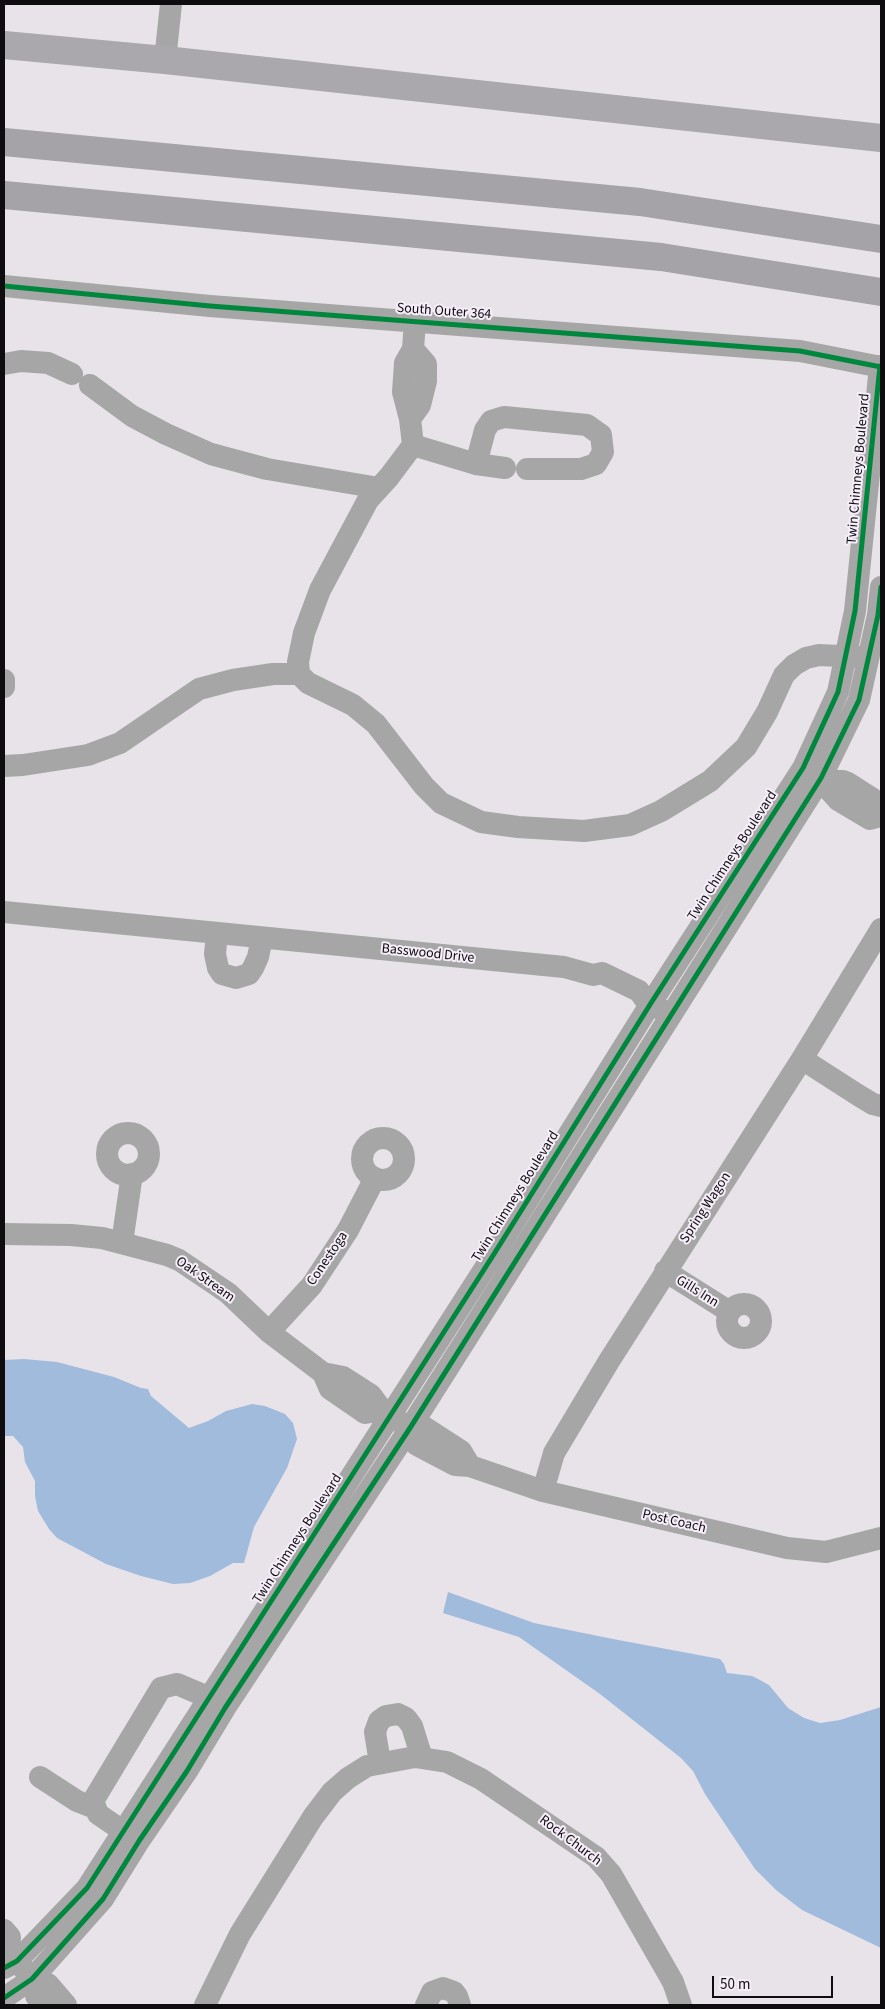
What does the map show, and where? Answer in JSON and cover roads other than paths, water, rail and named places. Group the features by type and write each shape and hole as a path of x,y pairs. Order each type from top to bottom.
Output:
{"highway":[{"path":"4,142 630,201 881,239"},
{"path":"4,195 661,257 881,292"}],"main road":[{"path":"4,45 165,60 881,138"}],"street":[{"path":"165,60 171,4"},
{"name":"South Outer 364","path":"4,286 210,306 800,351 880,366"},
{"path":"299,674 298,662 304,634 320,590 368,500 389,477 413,445 410,419 420,405 426,381 426,364 413,349 414,321"},
{"path":"4,364 21,361 48,363 81,380 132,416 211,454 267,469 379,488"},
{"name":"Twin Chimneys Boulevard","path":"8,1952 87,1888 187,1771 218,1703 386,1413 648,1002 817,775 838,692 873,533 880,366"},
{"path":"476,464 485,430 491,421 504,418 587,425 601,435 603,452 596,464 581,470 527,469"},
{"path":"413,445 476,464 505,468"},
{"name":"Twin Chimneys Boulevard","path":"218,1703 412,1430 817,775 859,700 875,661 881,587"},
{"path":"4,766 23,766 88,755 120,743 199,689 233,680 273,674 299,674 308,682 353,705 376,724 424,786 441,803 459,813 481,822 584,832 630,825 661,811 710,781 746,747 767,712 784,675 794,665 806,658 819,655 846,655 875,661"},
{"path":"4,680 4,687"},
{"path":"817,775 843,781 873,798 881,812"},
{"path":"817,775 838,800 870,819 881,816"},
{"name":"Basswood Drive","path":"4,912 564,967 592,975 602,973 609,976 639,991 648,1002 670,1015"},
{"name":"Spring Wagon","path":"543,1492 554,1453 665,1271 802,1059 881,929"},
{"path":"217,933 215,954 218,968 222,974 236,978 249,974 253,968 258,957 262,938"},
{"path":"802,1059 858,1095 881,1106"},
{"path":"122,1243 132,1174"},
{"name":"Conestoga","path":"269,1332 312,1285 348,1230 375,1178"},
{"name":"Oak Stream","path":"4,1234 71,1235 102,1238 167,1254 228,1293 269,1332 323,1373 330,1389 365,1413 386,1413 412,1430"},
{"name":"Gills Inn","path":"665,1271 730,1312"},
{"name":"Post Coach","path":"412,1430 424,1427 461,1451 470,1466 543,1492 787,1548 826,1552 881,1538"},
{"path":"131,1837 98,1814 93,1801 161,1688 177,1684 218,1703"},
{"path":"380,1763 375,1732 379,1721 386,1716 398,1714 406,1718 412,1726 422,1758"},
{"name":"Rock Church","path":"205,2005 240,1934 313,1817 338,1785 367,1766 407,1757 438,1759 456,1765 481,1779 596,1857 611,1874 673,1982 681,2005"},
{"path":"40,1777 77,1801 96,1808"},
{"name":"Twin Chimneys Boulevard","path":"4,1998 37,1990 103,1899 131,1837"},
{"path":"8,1952 37,1990 48,1984 66,2005"},
{"path":"426,2005 432,1992 443,1988 454,1992 460,2005"}],"water":[{"path":"24,1359 57,1362 114,1377 148,1389 151,1396 189,1428 208,1421 226,1411 252,1404 265,1406 285,1414 293,1423 297,1439 287,1468 254,1527 244,1563 233,1563 210,1576 190,1583 173,1584 106,1564 57,1538 38,1511 35,1481 25,1462 23,1447 13,1436 4,1436 4,1360"},
{"path":"448,1592 534,1623 720,1659 727,1673 752,1676 758,1679 769,1685 788,1708 804,1718 820,1723 840,1720 881,1707 881,1948 802,1910 776,1890 755,1869 705,1794 693,1771 681,1758 600,1694 519,1637 443,1613"}]}
